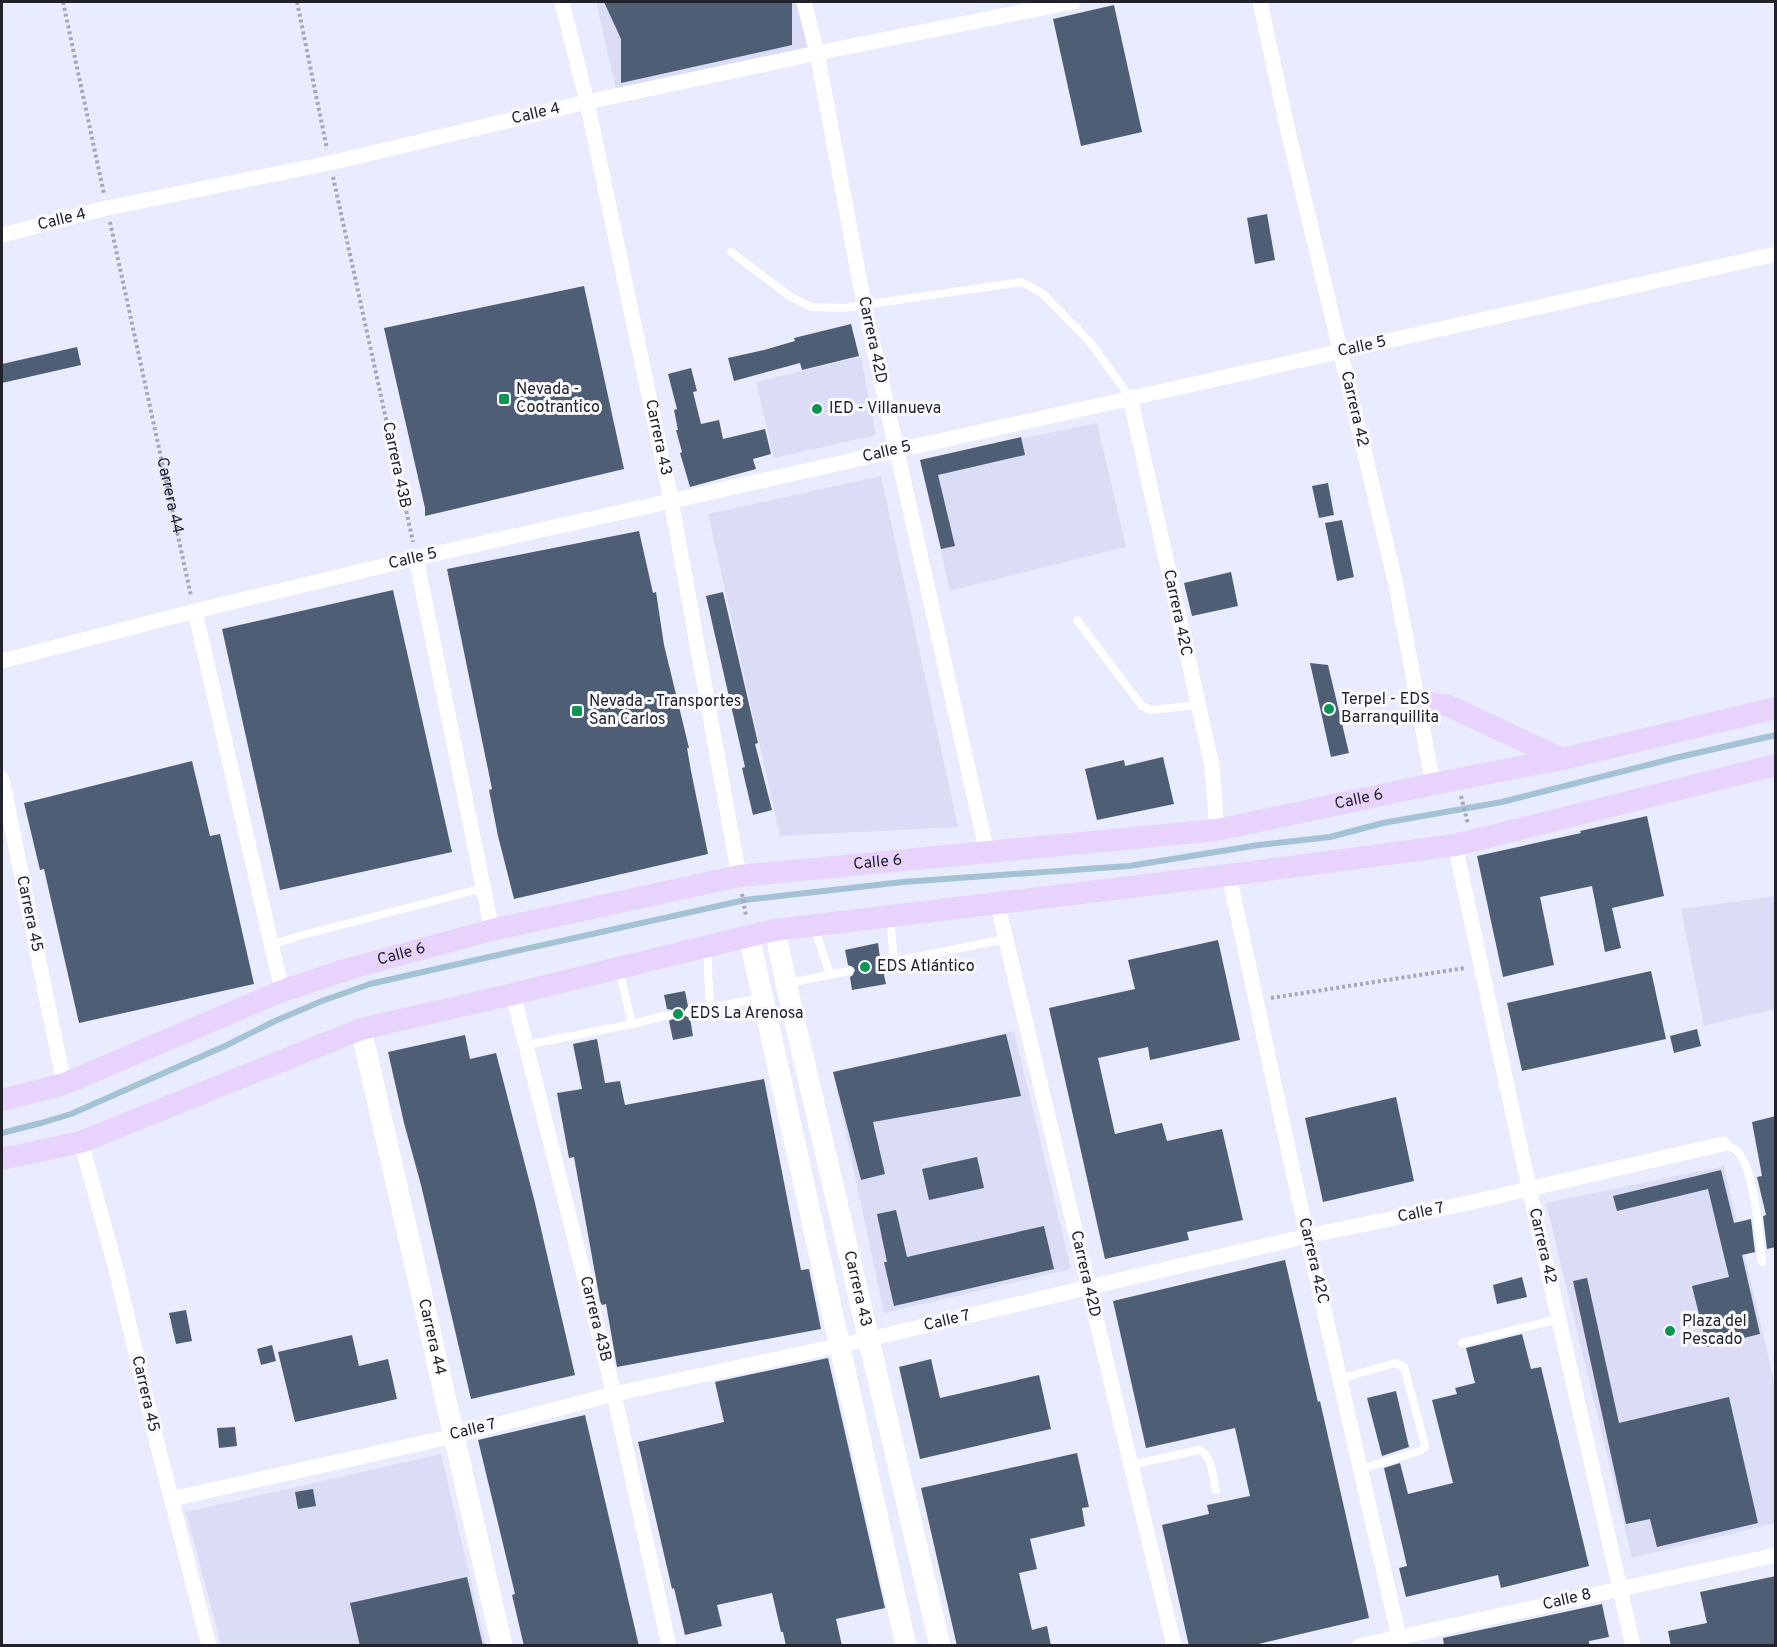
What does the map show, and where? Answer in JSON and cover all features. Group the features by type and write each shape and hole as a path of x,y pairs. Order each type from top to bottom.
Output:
{"main road":[{"path":"1418,701 1449,706 1562,759"},
{"name":"Calle 6","path":"2,1100 64,1084 282,991 348,969 492,930 741,885 987,853 1217,830 1562,759 1776,708"},
{"path":"2,1159 81,1142 361,1029 775,930 1455,845 1776,765"}],"street":[{"name":"Carrera 43","path":"562,2 587,102 671,500 741,885"},
{"name":"Carrera 42D","path":"804,2 817,53 864,304 987,853"},
{"name":"Calle 4","path":"2,235 107,208 330,163 587,102 1036,6 1073,2"},
{"name":"Carrera 42","path":"1260,2 1288,131 1396,585 1434,784"},
{"name":"Calle 5","path":"2,661 195,611 417,558 1776,254"},
{"name":"Carrera 42C","path":"1130,397 1212,766 1217,830"},
{"path":"417,558 492,930"},
{"path":"195,611 282,991"},
{"name":"Carrera 45","path":"2,779 64,1084"},
{"name":"Carrera 42","path":"1455,845 1529,1188 1633,1646"},
{"name":"Carrera 42C","path":"1229,875 1307,1236 1400,1641"},
{"name":"Carrera 42D","path":"997,902 1174,1646"},
{"name":"Carrera 43","path":"775,930 940,1646"},
{"name":"Carrera 43","path":"749,936 906,1646"},
{"name":"Carrera 43B","path":"513,994 614,1394 669,1646"},
{"name":"Carrera 44","path":"361,1029 502,1646"},
{"name":"Carrera 45","path":"81,1142 116,1269 209,1646"},
{"name":"Calle 7","path":"171,1499 454,1436 614,1394 869,1339 1307,1236 1723,1144"},
{"name":"Calle 8","path":"1359,1646 1400,1641 1620,1588 1776,1555"}],"lane":[{"path":"731,252 791,297 811,307 843,308 1022,282 1042,293 1090,342 1130,397"},
{"path":"1077,620 1142,706 1151,710 1197,705"},
{"path":"271,945 484,888"},
{"path":"890,917 894,962"},
{"path":"814,926 830,974"},
{"path":"882,964 1005,939"},
{"path":"706,946 710,1008"},
{"path":"619,968 632,1024"},
{"path":"786,983 849,971"},
{"path":"689,1012 763,997"},
{"path":"526,1045 668,1016"},
{"path":"1723,1144 1735,1149 1742,1157 1752,1185 1762,1262"},
{"path":"1461,1343 1559,1319"},
{"path":"1340,1379 1395,1363 1404,1367 1424,1441 1425,1447 1420,1451 1361,1469"},
{"path":"1131,1465 1199,1450 1204,1451 1208,1456 1216,1490"}],"path":[{"name":"Carrera 44","path":"63,2 195,611"},
{"name":"Carrera 43B","path":"297,2 417,558"},
{"path":"1461,795 1467,819"},
{"path":"741,885 744,906"},
{"path":"1256,1001 1481,966"}],"shaded area":[{"path":"596,2 798,2 809,49 616,89"},
{"name":"IED - Villanueva","path":"861,357 876,435 774,458 756,382"},
{"path":"1097,423 1126,547 950,591 920,460"},
{"path":"881,476 958,827 780,836 708,514"},
{"path":"1775,896 1775,1009 1704,1026 1681,909"},
{"path":"1014,1031 1071,1269 884,1313 833,1072"},
{"name":"Plaza del Pescado","path":"1724,1166 1775,1386 1775,1523 1632,1558 1546,1203"},
{"path":"441,1454 486,1645 221,1645 186,1512"}],"building":[{"path":"604,2 792,2 792,45 621,83 621,39"},
{"path":"1114,5 1142,132 1081,146 1053,19"},
{"path":"1267,214 1275,260 1255,264 1247,218"},
{"name":"Nevada - Cootrantico","path":"584,286 624,469 425,516 384,328"},
{"path":"851,324 859,356 802,370 800,363 734,381 728,358 764,350 795,341 794,338"},
{"path":"77,347 81,365 2,383 2,364"},
{"path":"691,368 697,391 693,392 701,424 719,420 723,439 765,429 771,454 753,459 756,469 690,487 680,453 682,452 674,410 677,409 668,374"},
{"path":"1021,437 1025,455 938,475 955,546 941,549 920,460"},
{"path":"1328,483 1334,515 1319,518 1312,486"},
{"path":"1342,520 1354,577 1337,581 1325,523"},
{"name":"Nevada - Transportes San Carlos","path":"639,531 653,593 656,592 664,645 689,748 687,748 691,771 708,854 514,899 498,836 489,790 492,789 447,569"},
{"path":"1231,572 1238,606 1192,616 1184,583"},
{"path":"393,590 452,852 280,890 222,629"},
{"path":"723,592 758,743 755,744 772,810 753,815 742,768 745,767 706,596"},
{"name":"Terpel - EDS Barranquillita","path":"1310,663 1328,665 1349,753 1331,757"},
{"path":"1163,757 1174,804 1097,820 1085,769 1124,760 1125,766"},
{"path":"192,761 210,836 220,834 254,984 79,1023 44,869 40,870 24,803"},
{"path":"1647,816 1664,896 1612,908 1621,948 1605,952 1592,886 1540,897 1554,965 1503,977 1477,856"},
{"path":"1218,940 1240,1040 1150,1060 1148,1047 1098,1058 1115,1134 1162,1123 1167,1141 1222,1129 1243,1220 1187,1232 1189,1240 1105,1259 1049,1008 1135,989 1128,960"},
{"name":"EDS Atlántico","path":"878,943 880,958 876,965 883,970 886,984 852,990 850,977 855,970 848,965 845,950"},
{"path":"1651,971 1666,1039 1522,1071 1507,1003"},
{"name":"EDS La Arenosa","path":"685,991 688,1006 683,1013 690,1018 693,1036 673,1040 669,1021 673,1019 674,1014 672,1010 667,1009 664,995"},
{"path":"1697,1029 1701,1046 1674,1053 1670,1036"},
{"path":"1006,1034 1021,1096 873,1122 885,1174 861,1180 833,1072"},
{"path":"465,1035 470,1059 496,1053 535,1203 575,1375 471,1399 388,1052"},
{"path":"597,1039 605,1083 620,1081 625,1105 764,1079 801,1270 809,1269 821,1329 617,1367 606,1304 602,1305 600,1301 574,1157 569,1158 557,1093 582,1089 573,1044"},
{"path":"1396,1097 1414,1181 1323,1202 1305,1118"},
{"path":"1776,1116 1776,1247 1767,1249 1763,1216 1766,1215 1757,1177 1762,1176 1752,1122"},
{"path":"977,1157 984,1188 929,1200 922,1169"},
{"path":"1721,1170 1734,1223 1751,1219 1755,1252 1742,1255 1760,1334 1707,1347 1692,1286 1729,1277 1708,1189 1617,1211 1613,1196"},
{"path":"896,1210 907,1257 1044,1226 1054,1269 894,1306 884,1262 887,1262 877,1214"},
{"path":"1285,1260 1318,1402 1320,1401 1369,1618 1250,1646 1189,1646 1162,1525 1209,1514 1207,1505 1250,1496 1243,1464 1235,1428 1146,1448 1113,1301"},
{"path":"1522,1277 1527,1297 1497,1304 1493,1285"},
{"path":"1587,1278 1619,1423 1729,1397 1758,1523 1657,1547 1650,1519 1626,1524 1573,1281"},
{"path":"186,1310 192,1341 176,1344 169,1313"},
{"path":"1522,1334 1531,1369 1541,1367 1589,1566 1501,1588 1498,1575 1406,1597 1399,1568 1407,1566 1384,1468 1400,1463 1408,1494 1453,1483 1432,1400 1457,1394 1455,1388 1475,1383 1466,1348"},
{"path":"352,1335 359,1366 388,1359 397,1399 295,1422 278,1352"},
{"path":"272,1345 276,1361 261,1365 257,1349"},
{"path":"828,1358 885,1608 836,1619 842,1646 786,1646 772,1593 717,1605 722,1626 685,1635 638,1442 724,1422 715,1382"},
{"path":"931,1359 940,1398 1039,1375 1051,1429 920,1459 899,1367"},
{"path":"1396,1391 1409,1447 1382,1456 1367,1398"},
{"path":"585,1415 639,1646 524,1646 512,1595 515,1594 478,1440"},
{"path":"235,1427 237,1446 219,1448 217,1428"},
{"path":"1077,1453 1089,1507 1082,1508 1085,1526 1030,1539 1037,1569 1019,1573 1032,1630 1047,1626 1051,1646 957,1646 921,1488"},
{"path":"313,1489 316,1506 298,1509 295,1492"},
{"path":"1776,1576 1776,1646 1671,1646 1668,1631 1707,1623 1700,1592"},
{"path":"467,1577 483,1646 360,1646 350,1603"},
{"path":"1602,1604 1609,1637 1589,1641 1589,1646 1444,1646 1443,1638"}],"waterway":[{"path":"2,1133 71,1114 322,1001 370,984 489,957 745,900 903,882 1129,866 1259,845 1330,837 1383,823 1502,802 1776,735"}],"place":[{"name":"Nevada - Cootrantico","path":"504,399"},
{"name":"IED - Villanueva","path":"817,409"},
{"name":"Terpel - EDS Barranquillita","path":"1329,709"},
{"name":"Nevada - Transportes San Carlos","path":"577,711"},
{"name":"EDS Atlántico","path":"865,967"},
{"name":"EDS La Arenosa","path":"678,1014"},
{"name":"Plaza del Pescado","path":"1670,1331"}]}
